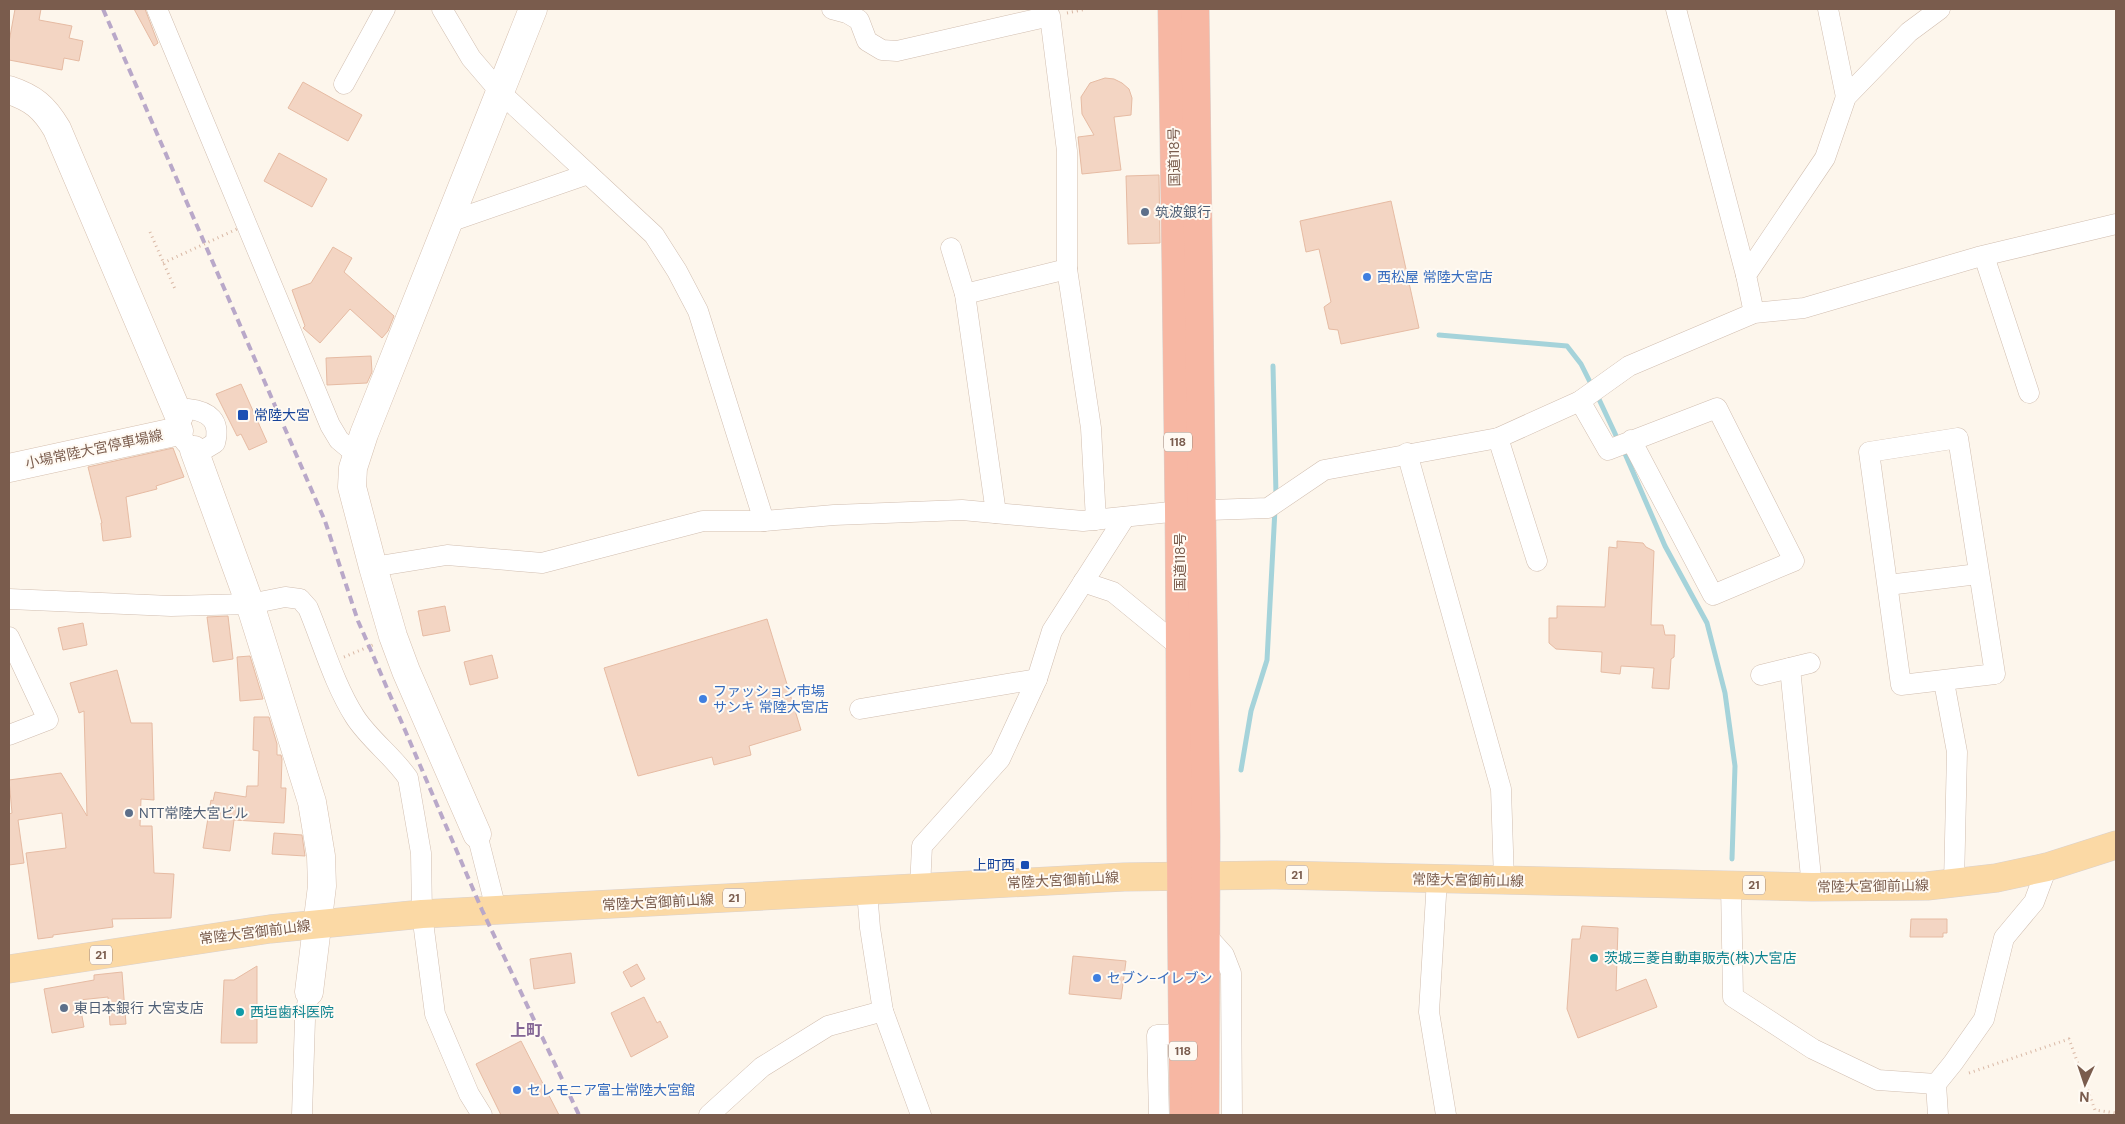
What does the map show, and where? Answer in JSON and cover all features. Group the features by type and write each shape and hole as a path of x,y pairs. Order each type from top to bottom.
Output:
{"highway":[{"name":"国道118号","path":"1172,9 1190,511 1180,647 1193,876 1206,935 1204,1035 1206,1115"},
{"name":"国道118号","path":"1184,1115 1182,1034 1193,876 1190,511 1195,9"}],"main road":[{"name":"常陸大宮御前山線","path":"9,969 260,931 422,914 1124,877 1276,875 1883,888 1954,884 1996,878 2046,867 2116,845"}],"street":[{"path":"344,84 385,9"},
{"path":"442,9 471,58 501,93 654,235 689,292 698,311 764,521"},
{"path":"496,910 476,834 393,636 352,487 353,468 357,455 533,9"},
{"path":"832,9 847,12 859,20 867,41 882,50 897,51 1050,16 1067,151 1067,269 1091,428 1096,520"},
{"path":"1676,9 1754,312"},
{"path":"1828,9 1846,97"},
{"path":"1746,275 1825,158 1846,97 1909,32 1940,9"},
{"path":"164,13 330,425 338,440 357,455"},
{"path":"9,90 28,96 40,106 57,129 184,432 250,604 312,802 321,856 321,901 306,1019 302,1115"},
{"path":"449,222 588,174"},
{"path":"373,567 447,555 542,563 702,521 764,521 834,515 962,510 1083,521 1190,511 1268,508 1324,470 1498,438 1580,401 1629,366 1754,312 1804,308 1984,256 2116,224"},
{"path":"951,248 965,294 996,513"},
{"path":"1984,256 2029,393"},
{"path":"965,294 1067,269"},
{"path":"1580,401 1608,450 1631,440 1717,408 1794,561 1714,595 1631,440"},
{"name":"小場常陸大宮停車場線","path":"9,468 184,432"},
{"path":"1498,438 1537,561"},
{"path":"1958,438 1995,674 1944,682 1901,685 1888,585 1869,452 1958,438"},
{"path":"1407,454 1501,789 1504,881"},
{"path":"920,888 922,846 1000,759 1037,679 1052,631 1126,517"},
{"path":"1888,585 1978,574"},
{"path":"1083,582 1113,592 1180,647"},
{"path":"9,599 171,606 250,604 285,597 300,599 308,608 345,701 372,739 402,768 408,778 421,853 422,914 434,1014 469,1094 482,1115"},
{"path":"9,637 48,720 9,735"},
{"path":"1761,675 1810,663"},
{"path":"1790,668 1812,887"},
{"path":"860,709 1037,679"},
{"path":"1944,682 1957,752 1954,884"},
{"path":"1935,1115 1936,1084 1954,1063 1984,1019 2004,938 2034,902 2046,867"},
{"path":"1437,879 1429,1012 1446,1115"},
{"path":"1731,885 1733,997 1813,1049 1878,1080 1936,1084"},
{"path":"867,891 870,928 883,1011 921,1115"},
{"path":"1206,935 1224,955 1231,973 1232,1115"},
{"path":"709,1115 762,1067 828,1026 883,1011"},
{"path":"1159,1115 1157,1035 1182,1034"}],"path":[{"path":"163,264 237,229"},
{"path":"150,232 175,289"},
{"path":"329,663 393,636"},
{"path":"1936,1084 2069,1039 2095,1110 2116,1113"}],"building":[{"path":"15,9 41,9 39,20 72,26 69,38 83,41 79,61 64,58 62,70 9,60 9,42"},
{"path":"134,9 145,9 158,43 154,46"},
{"path":"1105,78 1114,79 1122,83 1129,89 1132,98 1131,115 1114,117 1121,170 1082,174 1078,137 1094,135 1082,114 1081,97 1090,83"},
{"path":"303,82 362,115 348,141 288,108"},
{"path":"279,153 327,179 312,207 264,181"},
{"path":"1159,175 1160,243 1128,244 1126,176"},
{"name":"西松屋 常陸大宮店","path":"1391,201 1419,328 1341,344 1338,330 1329,329 1324,307 1331,302 1319,249 1306,252 1300,221"},
{"path":"333,247 352,258 344,272 394,316 388,331 382,338 350,309 320,343 303,328 305,326 292,290 311,283"},
{"path":"371,356 372,372 367,383 327,385 326,358"},
{"path":"241,384 267,442 249,450 241,434 237,436 216,394"},
{"path":"173,448 184,477 156,486 157,489 126,497 131,537 103,541 102,523 88,467"},
{"path":"1617,541 1643,543 1654,551 1651,625 1663,625 1665,635 1675,635 1669,689 1652,688 1654,668 1621,666 1620,674 1601,672 1602,652 1556,649 1549,643 1549,618 1557,618 1557,606 1605,607 1609,547 1617,548"},
{"path":"445,606 450,631 423,636 418,611"},
{"path":"228,616 233,659 213,662 207,617"},
{"name":"ファッション市場 サンキ 常陸大宮店","path":"767,619 801,730 749,746 751,755 714,765 712,757 638,776 604,668"},
{"path":"83,623 87,645 63,650 58,628"},
{"path":"492,655 498,678 470,685 464,662"},
{"path":"250,656 263,699 240,701 237,657"},
{"path":"117,670 131,723 152,723 154,800 141,799 140,826 152,826 154,873 174,874 171,918 112,919 113,927 53,935 53,937 38,939 26,853 66,848 62,813 18,820 24,863 9,865 9,814 12,813 9,780 61,773 87,816 84,711 79,713 70,683"},
{"path":"254,717 269,717 277,744 277,755 281,755 281,788 286,788 284,823 234,820 230,851 203,848 211,800 213,801 215,792 246,797 247,786 258,786 259,751 253,750"},
{"path":"274,833 302,835 305,856 272,854"},
{"path":"1911,919 1947,919 1947,933 1943,933 1943,937 1910,937"},
{"path":"1582,926 1618,928 1616,991 1646,979 1657,1007 1578,1038 1567,1009 1572,939 1580,939"},
{"path":"571,953 575,983 534,989 530,959"},
{"name":"セブン-イレブン","path":"1073,956 1126,961 1121,999 1069,994"},
{"path":"637,964 645,979 631,987 623,972"},
{"name":"西垣歯科医院","path":"257,966 257,1043 221,1043 224,980 234,980"},
{"path":"122,972 126,1024 110,1025 108,997 79,1000 84,1027 52,1033 44,989 94,980 94,975"},
{"path":"644,997 657,1023 660,1021 668,1037 631,1057 611,1013"},
{"name":"セレモニア富士常陸大宮館","path":"521,1041 559,1115 501,1115 476,1064"}],"waterway":[{"path":"1439,335 1567,346 1581,364 1593,388"},
{"path":"1273,366 1276,495"},
{"path":"1597,395 1619,442"},
{"path":"1623,449 1665,546 1707,623 1725,693 1735,766 1732,859"},
{"path":"1241,770 1251,711 1267,660 1275,509"}],"railway":[{"path":"103,9 325,521 358,621 482,910 579,1115"}],"place":[{"name":"筑波銀行","path":"1145,212"},
{"name":"西松屋 常陸大宮店","path":"1367,277"},
{"name":"常陸大宮","path":"243,415"},
{"name":"ファッション市場 サンキ 常陸大宮店","path":"703,699"},
{"name":"NTT常陸大宮ビル","path":"129,813"},
{"name":"上町西","path":"1025,865"},
{"name":"茨城三菱自動車販売(株)大宮店","path":"1594,958"},
{"name":"セブン-イレブン","path":"1097,978"},
{"name":"東日本銀行 大宮支店","path":"64,1008"},
{"name":"西垣歯科医院","path":"240,1012"},
{"name":"セレモニア富士常陸大宮館","path":"517,1090"}],"district":[{"name":"上町","path":"526,1030"}]}
